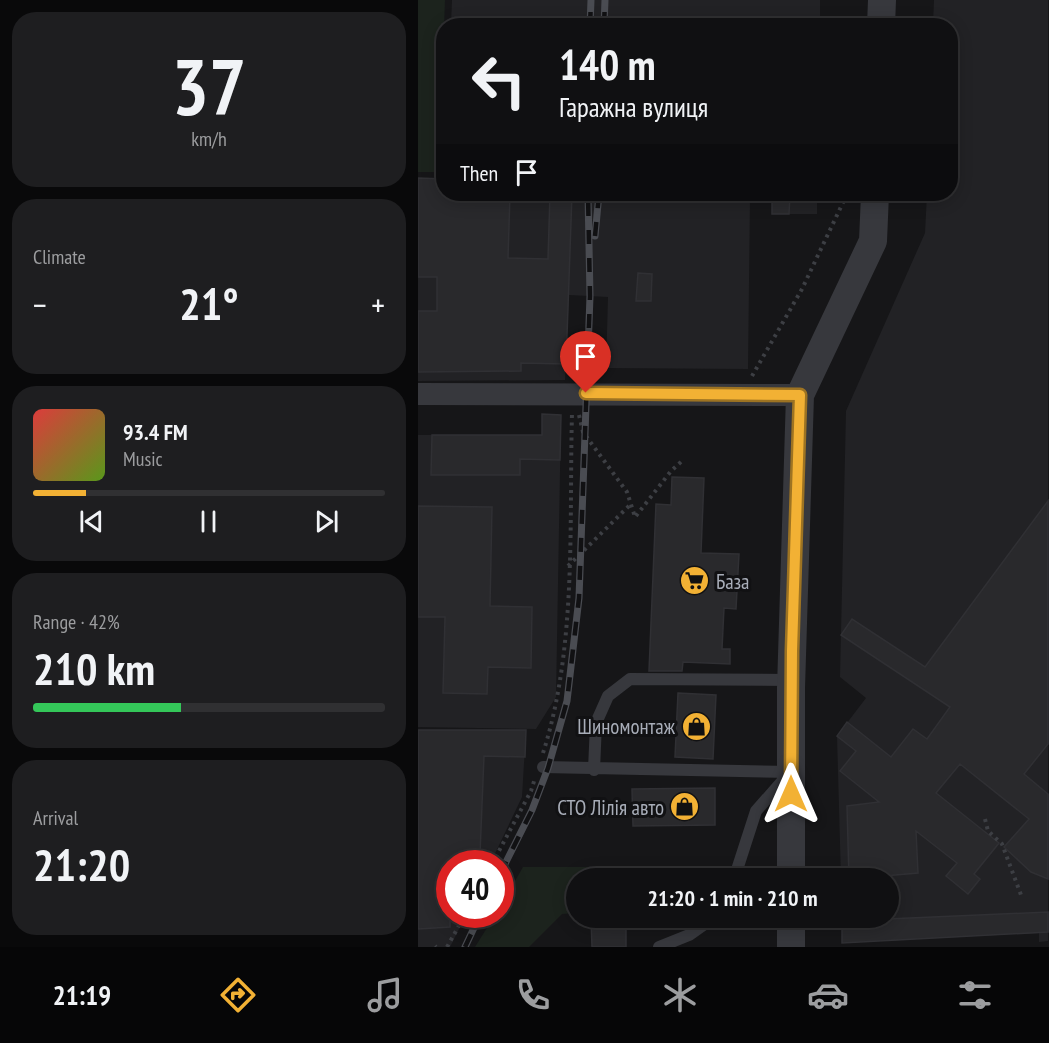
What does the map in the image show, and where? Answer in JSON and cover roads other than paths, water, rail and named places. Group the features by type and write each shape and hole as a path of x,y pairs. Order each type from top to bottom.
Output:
{"street":[{"path":"881,18 882,0"},
{"path":"791,868 791,680 800,395 873,241 875,201"},
{"path":"418,394 800,395"},
{"path":"791,928 791,947"}],"lane":[{"path":"594,770 596,723 608,696 630,679 791,680"},
{"path":"540,767 594,770 791,772"},
{"path":"738,868 756,811 791,772"},
{"path":"659,947 689,935 699,928"}],"railway":[{"path":"590,18 591,0"},
{"path":"604,18 605,0"},
{"path":"512,850 532,810 548,768 567,701 579,598 590,296 588,201"},
{"path":"595,236 598,201"},
{"path":"465,947 474,928"}],"place":[{"name":"База","path":"695,581"},
{"name":"Шиномонтаж","path":"696,726"},
{"name":"СТО Лілія авто","path":"685,807"}]}
